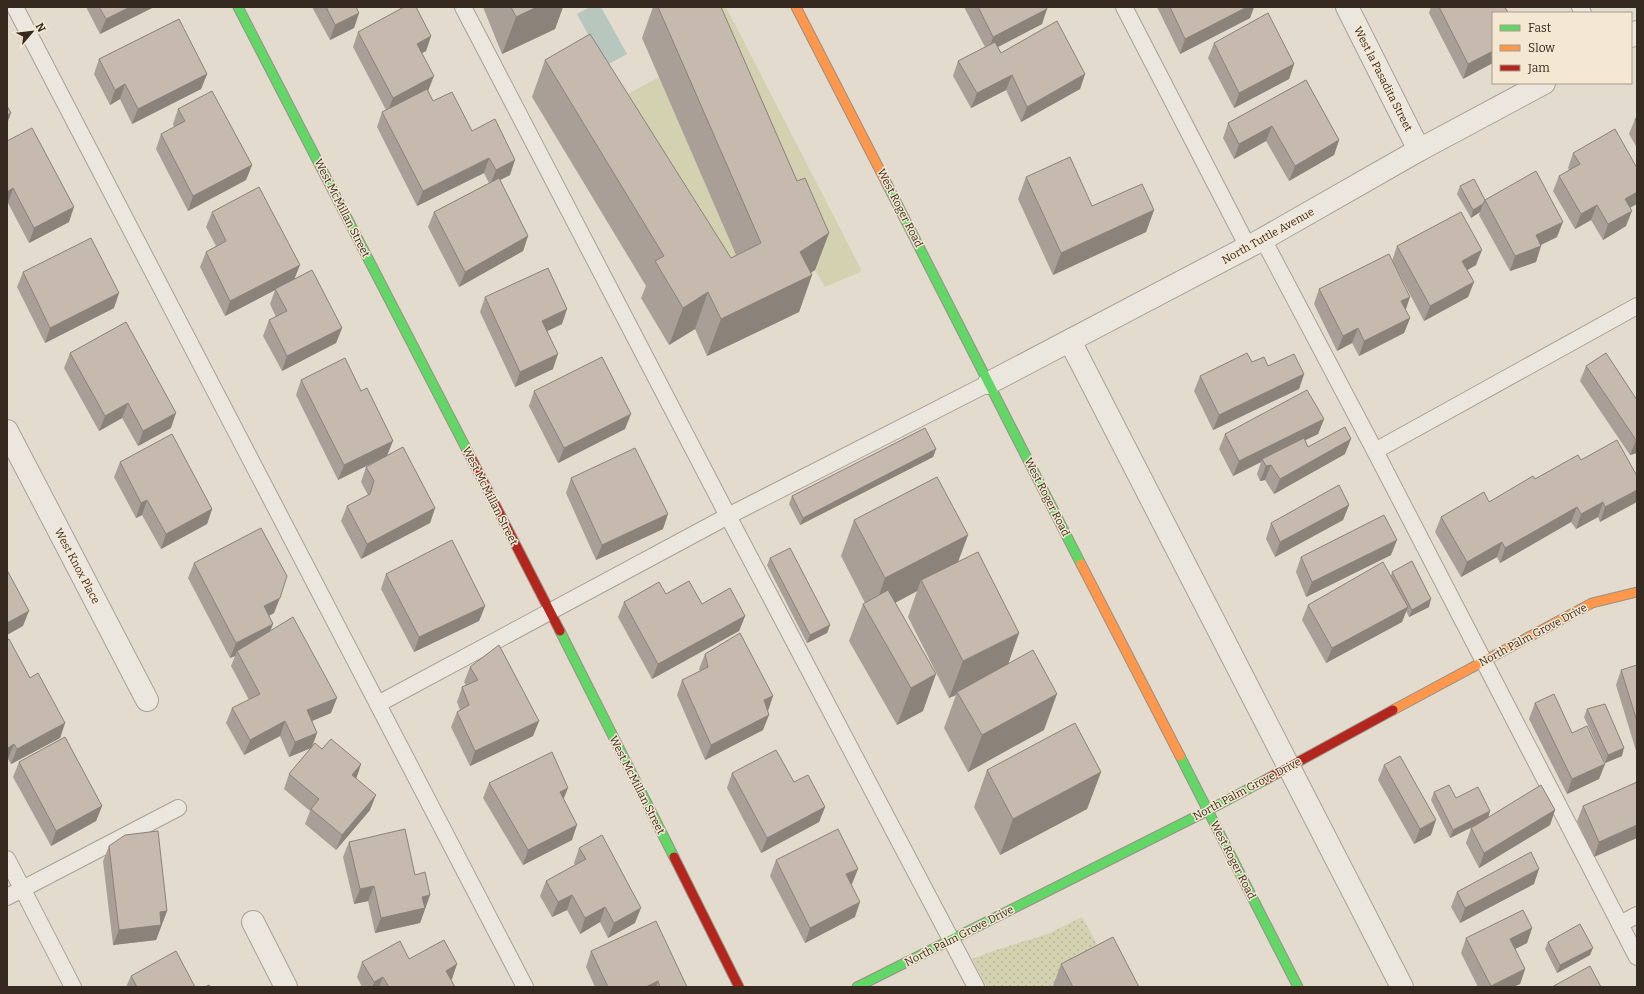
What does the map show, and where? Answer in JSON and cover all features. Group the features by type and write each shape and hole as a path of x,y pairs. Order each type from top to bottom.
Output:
{"street":[{"name":"West McMillan Street","path":"238,7 550,611 739,987"},
{"name":"West Roger Road","path":"796,7 1298,987"},
{"name":"West la Pasadita Street","path":"1347,7 1419,150"},
{"name":"North Tuttle Avenue","path":"989,383 1070,342 1255,243 1419,150 1542,84"},
{"path":"1070,342 1402,987"},
{"name":"West Knox Place","path":"7,431 147,700"},
{"name":"North Palm Grove Drive","path":"857,987 1207,811 1592,603 1637,592"},
{"path":"253,922 286,987"}],"lane":[{"path":"16,7 525,987"},
{"path":"463,7 728,516 976,987"},
{"path":"1124,7 1255,243 1375,451 1637,957"},
{"path":"1375,451 1637,306"},
{"path":"378,704 728,516 989,383"},
{"path":"7,897 178,808"},
{"path":"7,859 73,987"},
{"path":"1620,924 1637,915"}],"shaded area":[{"path":"590,7 601,7 627,54 605,66 577,14"},
{"path":"726,7 862,271 825,287 815,270 697,20"},
{"path":"659,77 747,280 601,109"},
{"path":"1082,917 1105,959 1051,987 987,987 972,959 1048,934"}],"building":[{"path":"99,7 130,7 106,19"},
{"path":"326,7 356,7 359,13 335,25"},
{"path":"404,7 416,7 431,36 417,44 434,76 393,98 358,32"},
{"path":"511,7 537,7 516,17"},
{"path":"658,7 721,7 797,181 805,178 829,233 800,252 812,275 721,319 708,292 683,308 655,261 664,256 545,60 590,34 731,258 761,243"},
{"path":"978,7 1046,7 1047,9 993,37"},
{"path":"1170,7 1247,7 1185,39"},
{"path":"1439,7 1505,7 1508,12 1492,12 1492,52 1468,64"},
{"path":"1268,13 1294,64 1239,93 1214,43"},
{"path":"179,19 207,74 138,109 125,84 115,90 99,59"},
{"path":"1057,21 1085,74 1027,107 1012,75 977,93 958,61 995,42 1001,53"},
{"path":"1306,80 1339,140 1295,166 1272,126 1239,144 1228,123"},
{"path":"427,89 433,101 452,92 472,131 495,119 515,160 496,170 489,158 423,191 382,112"},
{"path":"212,91 252,165 193,196 161,134 185,121 178,109"},
{"path":"7,106 11,113 7,115"},
{"path":"32,128 74,207 34,228 13,188 7,192 7,141"},
{"path":"1615,129 1637,168 1637,192 1625,199 1632,211 1608,224 1597,205 1581,214 1559,176 1580,164 1573,153"},
{"path":"1070,157 1092,206 1142,184 1154,210 1061,253 1026,177"},
{"path":"1536,171 1563,222 1536,235 1541,246 1515,256 1485,200"},
{"path":"499,178 528,236 465,272 434,212"},
{"path":"1474,179 1485,200 1483,204 1473,210 1460,186"},
{"path":"259,187 300,265 230,301 206,252 226,241 212,212"},
{"path":"1461,212 1482,250 1462,261 1474,282 1430,306 1397,246"},
{"path":"91,238 119,293 50,328 23,272"},
{"path":"1389,254 1410,297 1401,301 1410,318 1364,341 1358,328 1343,336 1319,289"},
{"path":"548,268 567,309 542,321 558,354 520,372 485,297"},
{"path":"312,270 342,328 287,356 269,320 287,311 275,289"},
{"path":"126,322 176,413 143,431 128,403 105,416 70,353"},
{"path":"1247,353 1252,362 1264,357 1268,366 1294,354 1304,374 1219,415 1200,376"},
{"path":"1606,353 1637,400 1637,440 1586,366"},
{"path":"602,357 631,414 564,448 534,391"},
{"path":"345,358 361,391 367,388 393,441 344,465 301,380"},
{"path":"1307,390 1324,419 1239,461 1225,434"},
{"path":"1345,427 1351,439 1280,479 1271,465 1266,466 1262,459 1304,438 1308,447"},
{"path":"925,428 936,449 803,518 792,496"},
{"path":"172,434 212,509 166,534 147,500 141,503 120,462"},
{"path":"1617,440 1637,476 1637,490 1605,507 1603,502 1581,514 1577,507 1505,548 1502,542 1467,562 1441,517 1484,492 1489,502 1533,476 1535,479 1578,455 1581,460"},
{"path":"403,447 435,508 367,544 347,506 370,494 374,481 366,467"},
{"path":"635,448 668,514 602,545 571,478"},
{"path":"937,477 968,535 885,578 854,520"},
{"path":"1339,485 1349,505 1280,542 1271,523"},
{"path":"1384,515 1397,540 1312,582 1301,557"},
{"path":"261,528 287,576 280,598 264,606 273,624 236,643 194,563"},
{"path":"452,540 485,606 419,637 386,574"},
{"path":"790,548 830,625 810,635 770,558"},
{"path":"978,552 1019,633 963,661 921,580"},
{"path":"1412,561 1431,599 1412,610 1392,572"},
{"path":"1383,562 1408,607 1332,648 1308,605"},
{"path":"7,570 29,611 7,623"},
{"path":"689,581 702,604 730,588 745,616 658,664 624,602 659,582 666,594"},
{"path":"888,590 936,674 911,688 863,604"},
{"path":"293,617 337,698 307,710 317,733 295,742 285,721 250,740 232,708 260,694 237,651"},
{"path":"740,633 773,696 764,700 769,715 711,745 682,680 708,667 705,654"},
{"path":"9,639 30,678 38,673 65,723 17,749 14,744 8,748 7,746 7,640"},
{"path":"499,645 539,721 475,751 457,712 469,705 462,687 478,680 470,667"},
{"path":"1033,650 1057,694 982,735 957,692"},
{"path":"1637,665 1637,721 1621,670"},
{"path":"1554,694 1572,733 1587,726 1605,764 1572,779 1535,703"},
{"path":"1605,704 1624,748 1608,755 1587,709"},
{"path":"1075,723 1101,772 1013,819 987,770"},
{"path":"65,737 102,806 56,831 19,762"},
{"path":"331,739 361,764 352,775 376,795 342,835 311,809 319,799 289,774 315,743 322,749"},
{"path":"776,750 794,782 808,775 825,807 767,838 732,773"},
{"path":"552,752 568,788 560,792 577,825 528,850 489,783"},
{"path":"1400,756 1436,820 1420,829 1384,765"},
{"path":"1637,782 1637,825 1599,842 1583,806"},
{"path":"1449,785 1456,798 1478,787 1490,811 1453,830 1434,792"},
{"path":"1541,785 1555,810 1484,853 1471,828"},
{"path":"405,829 415,875 425,872 430,895 422,897 425,908 381,918 374,886 360,889 349,842"},
{"path":"838,829 858,869 846,874 860,902 810,928 776,860"},
{"path":"158,831 167,911 160,912 161,925 119,930 109,846 125,835"},
{"path":"602,835 641,908 614,923 605,907 585,918 572,895 558,902 546,881 586,859 579,848"},
{"path":"1531,852 1539,869 1465,908 1457,892"},
{"path":"1523,910 1532,928 1510,939 1525,969 1491,986 1466,938"},
{"path":"656,921 687,987 660,987 658,981 646,987 608,987 591,951"},
{"path":"1580,924 1593,948 1560,965 1548,942"},
{"path":"1113,937 1139,987 1073,987 1061,964"},
{"path":"444,940 457,964 446,971 455,987 389,987 383,977 374,982 362,962 400,941 409,959"},
{"path":"176,951 195,987 137,987 131,976"},
{"path":"1590,966 1601,987 1552,987"}],"traffic: fast":[{"path":"238,7 468,452"},
{"path":"887,184 1081,564"},
{"path":"560,631 674,857"},
{"path":"1180,756 1298,987"},
{"path":"857,987 1207,811 1265,780"}],"traffic: slow":[{"path":"796,7 887,184"},
{"path":"1081,564 1180,756"},
{"path":"1393,710 1592,603 1637,592"}],"traffic: jam":[{"path":"468,452 560,631"},
{"path":"1265,780 1393,710"},
{"path":"674,857 739,987"}]}
